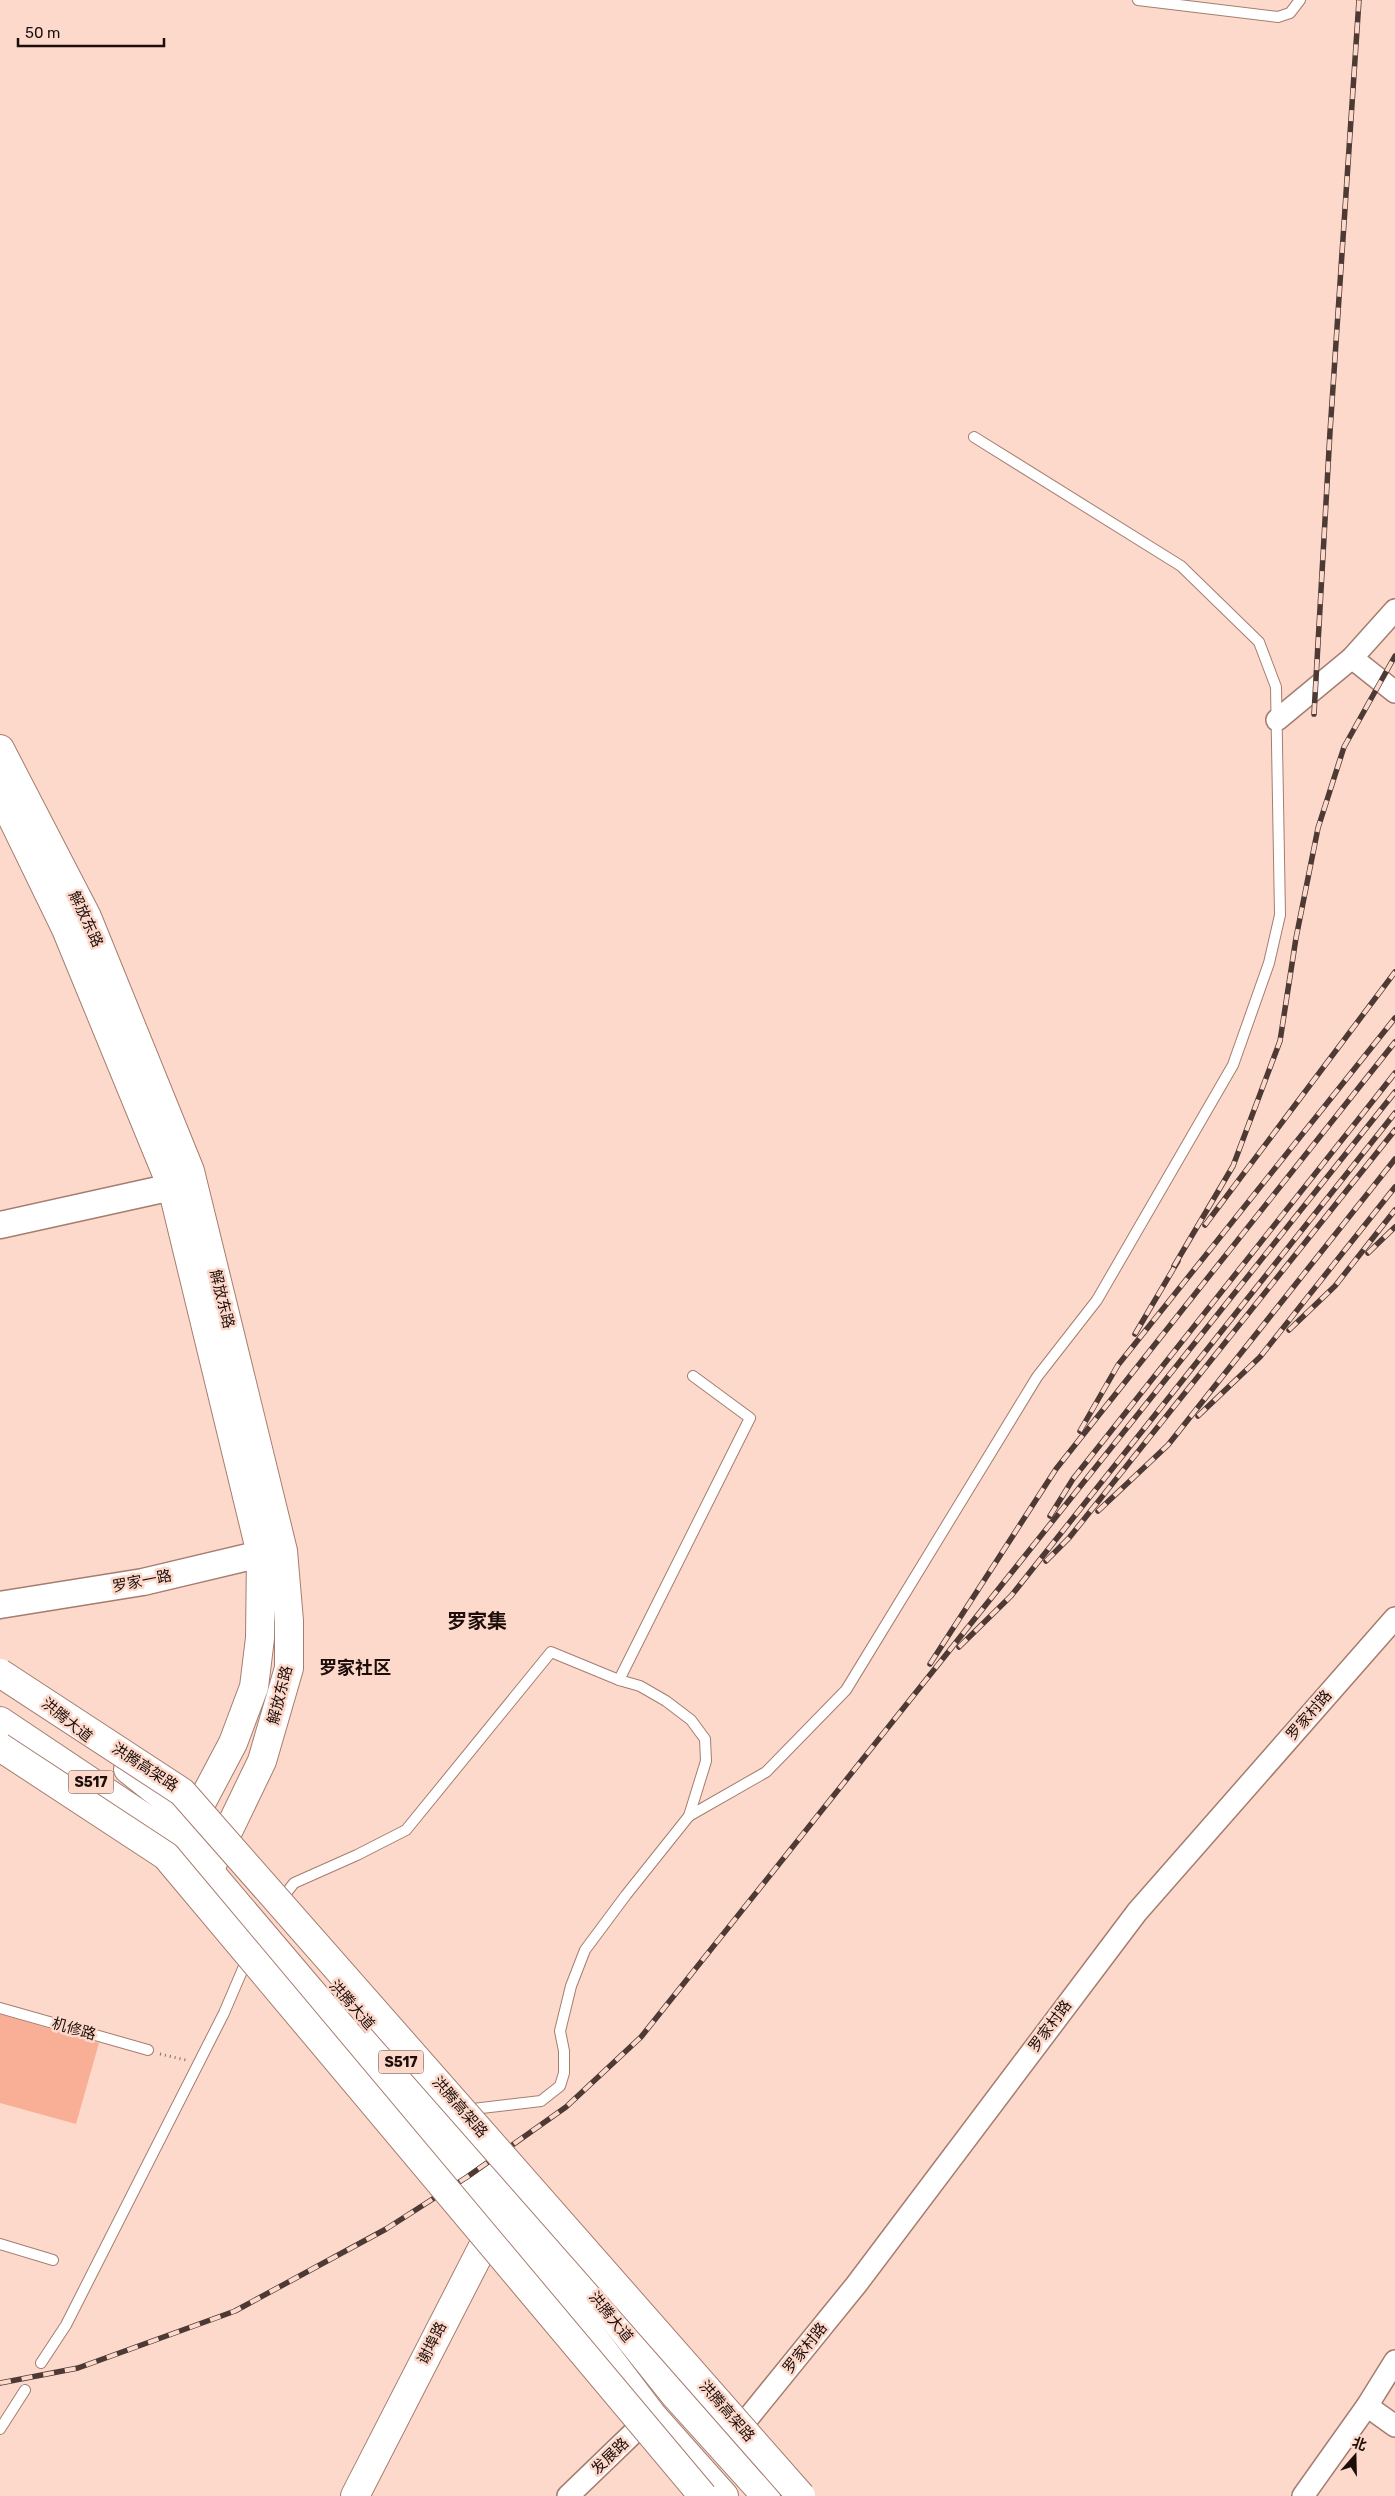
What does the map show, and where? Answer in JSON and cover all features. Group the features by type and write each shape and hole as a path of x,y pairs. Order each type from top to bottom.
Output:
{"main road":[{"name":"解放东路","path":"0,750 86,917 190,1171 272,1552 254,1688 233,1743 186,1831"},
{"name":"解放东路","path":"0,793 66,930 172,1187 272,1552 289,1621 289,1668 262,1761 215,1861"},
{"name":"洪腾大道","path":"0,1665 186,1831 215,1861 506,2203 766,2496"},
{"name":"洪腾高架路","path":"0,1673 182,1792 801,2496"},
{"name":"洪腾大道","path":"0,1722 186,1831"},
{"path":"0,1747 166,1856 702,2496"},
{"name":"洪腾大道","path":"506,2203 652,2415 724,2496"},
{"name":"谢埠路","path":"355,2496 506,2203"}],"street":[{"path":"1277,720 1352,658 1395,610"},
{"path":"1352,658 1395,692"},
{"path":"0,1225 172,1187"},
{"name":"罗家一路","path":"0,1605 142,1582 272,1552"},
{"name":"罗家村路","path":"723,2449 856,2285 1136,1912 1395,1618"},
{"path":"1303,2496 1367,2406 1395,2361"},
{"path":"1367,2406 1395,2426"},
{"name":"发展路","path":"568,2496 652,2415"}],"lane":[{"path":"1138,0 1278,17 1290,13 1300,0"},
{"path":"689,1816 766,1772 846,1690 1036,1377 1097,1300 1233,1065 1270,963 1280,915 1276,687 1259,642 1181,566 974,438"},
{"path":"619,1680 750,1418 693,1376"},
{"path":"41,2364 66,2325 224,2013 265,1921 294,1884 406,1830 551,1652 619,1680 640,1686 666,1701 691,1720 705,1739 706,1761 689,1816 585,1950 570,1986 560,2031 564,2051 564,2073 560,2086 541,2102 474,2109"},
{"name":"机修路","path":"0,2008 148,2050"},
{"path":"0,2244 53,2260"},
{"path":"0,2429 24,2390"}],"path":[{"path":"148,2050 198,2063"}],"shaded area":[{"path":"0,2014 99,2043 76,2124 0,2103"}],"railway":[{"path":"1314,714 1330,432 1359,0"},
{"path":"1174,1266 1233,1166 1280,1041 1296,938 1318,828 1344,747 1395,656"},
{"path":"1205,1225 1395,972"},
{"path":"1080,1431 1118,1365 1395,1018"},
{"path":"930,1664 1056,1469 1395,1042"},
{"path":"1050,1516 1073,1479 1395,1073"},
{"path":"0,2383 78,2368 235,2311 386,2229 467,2177 566,2107 641,2037 1395,1092"},
{"path":"959,1647 1011,1596 1395,1113"},
{"path":"1046,1561 1069,1538 1395,1130"},
{"path":"1098,1511 1168,1445 1395,1159"},
{"path":"1198,1416 1260,1357 1395,1187"},
{"path":"1289,1330 1335,1286 1395,1210"},
{"path":"1368,1253 1395,1227"},
{"path":"1135,1334 1178,1261"}],"district":[{"name":"罗家集","path":"477,1621"},
{"name":"罗家社区","path":"355,1668"}]}
